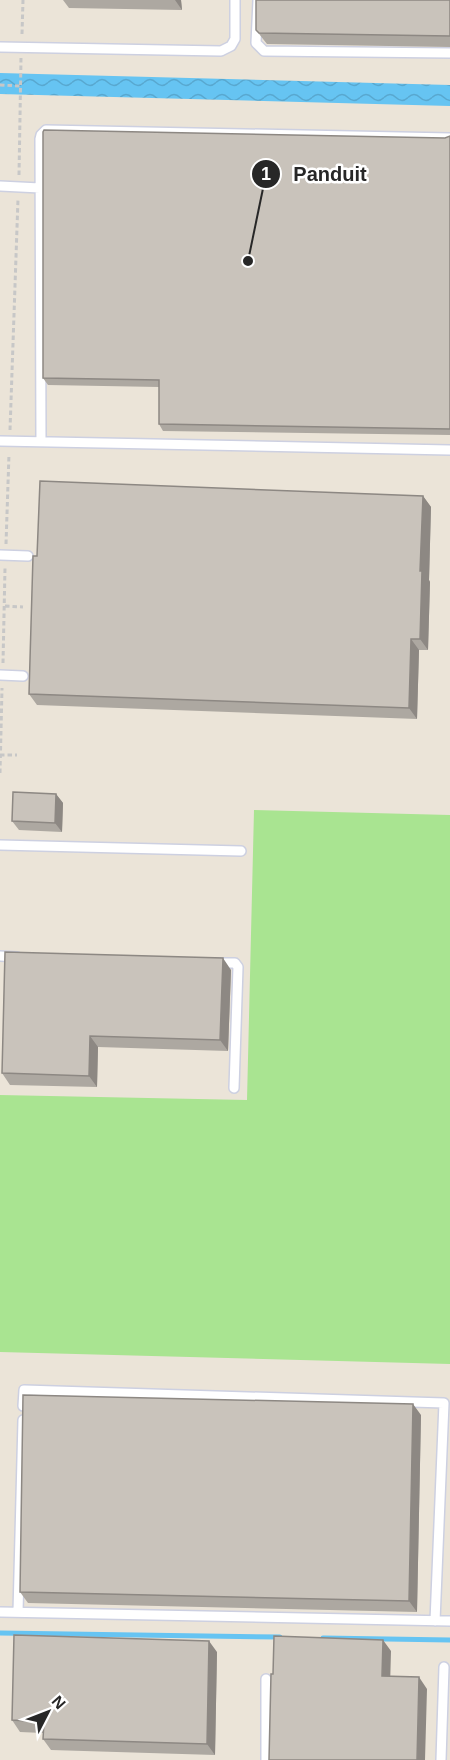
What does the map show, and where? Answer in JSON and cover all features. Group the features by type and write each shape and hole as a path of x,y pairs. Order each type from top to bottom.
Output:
{"lane":[{"path":"0,47 220,51 231,46 235,39 235,0"},
{"path":"258,0 256,43 264,51 450,53"},
{"path":"41,442 40,139 43,132 46,130 450,138"},
{"path":"0,186 40,188"},
{"path":"5,441 450,450"},
{"path":"3,555 28,556"},
{"path":"1,675 22,676"},
{"path":"0,845 241,851"},
{"path":"0,956 23,957"},
{"path":"210,962 235,963 237,967 234,1088"},
{"path":"18,1612 24,1390 444,1403 435,1621"},
{"path":"0,1612 450,1621"},
{"path":"441,1760 444,1667"},
{"path":"266,1679 266,1760"}],"path":[{"path":"0,773 1,675 5,606 3,555 5,441 19,187 23,0"},
{"path":"0,85 20,86"},
{"path":"5,606 23,607"},
{"path":"0,755 17,755"}],"green space":[{"path":"254,810 450,815 450,1364 0,1352 0,1095 247,1100"}],"water":[{"path":"0,73 450,85 450,106 0,94"}],"building":[{"path":"256,0 450,0 450,36 259,33 256,30"},
{"path":"44,130 445,138 450,136 450,429 159,424 159,380 43,378"},
{"path":"40,481 423,496 420,639 411,639 409,708 29,694 33,556 37,556"},
{"path":"13,792 56,794 55,823 12,821"},
{"path":"5,952 223,958 220,1040 90,1036 89,1076 2,1073"},
{"path":"23,1395 413,1404 409,1601 20,1592"},
{"path":"14,1635 209,1641 207,1744 43,1739 44,1722 12,1720"},
{"path":"274,1636 383,1640 382,1676 419,1677 417,1760 269,1760"}],"waterway":[{"path":"0,1633 280,1637"},
{"path":"323,1638 450,1640"}],"place":[{"name":"Panduit","path":"248,261"}]}
